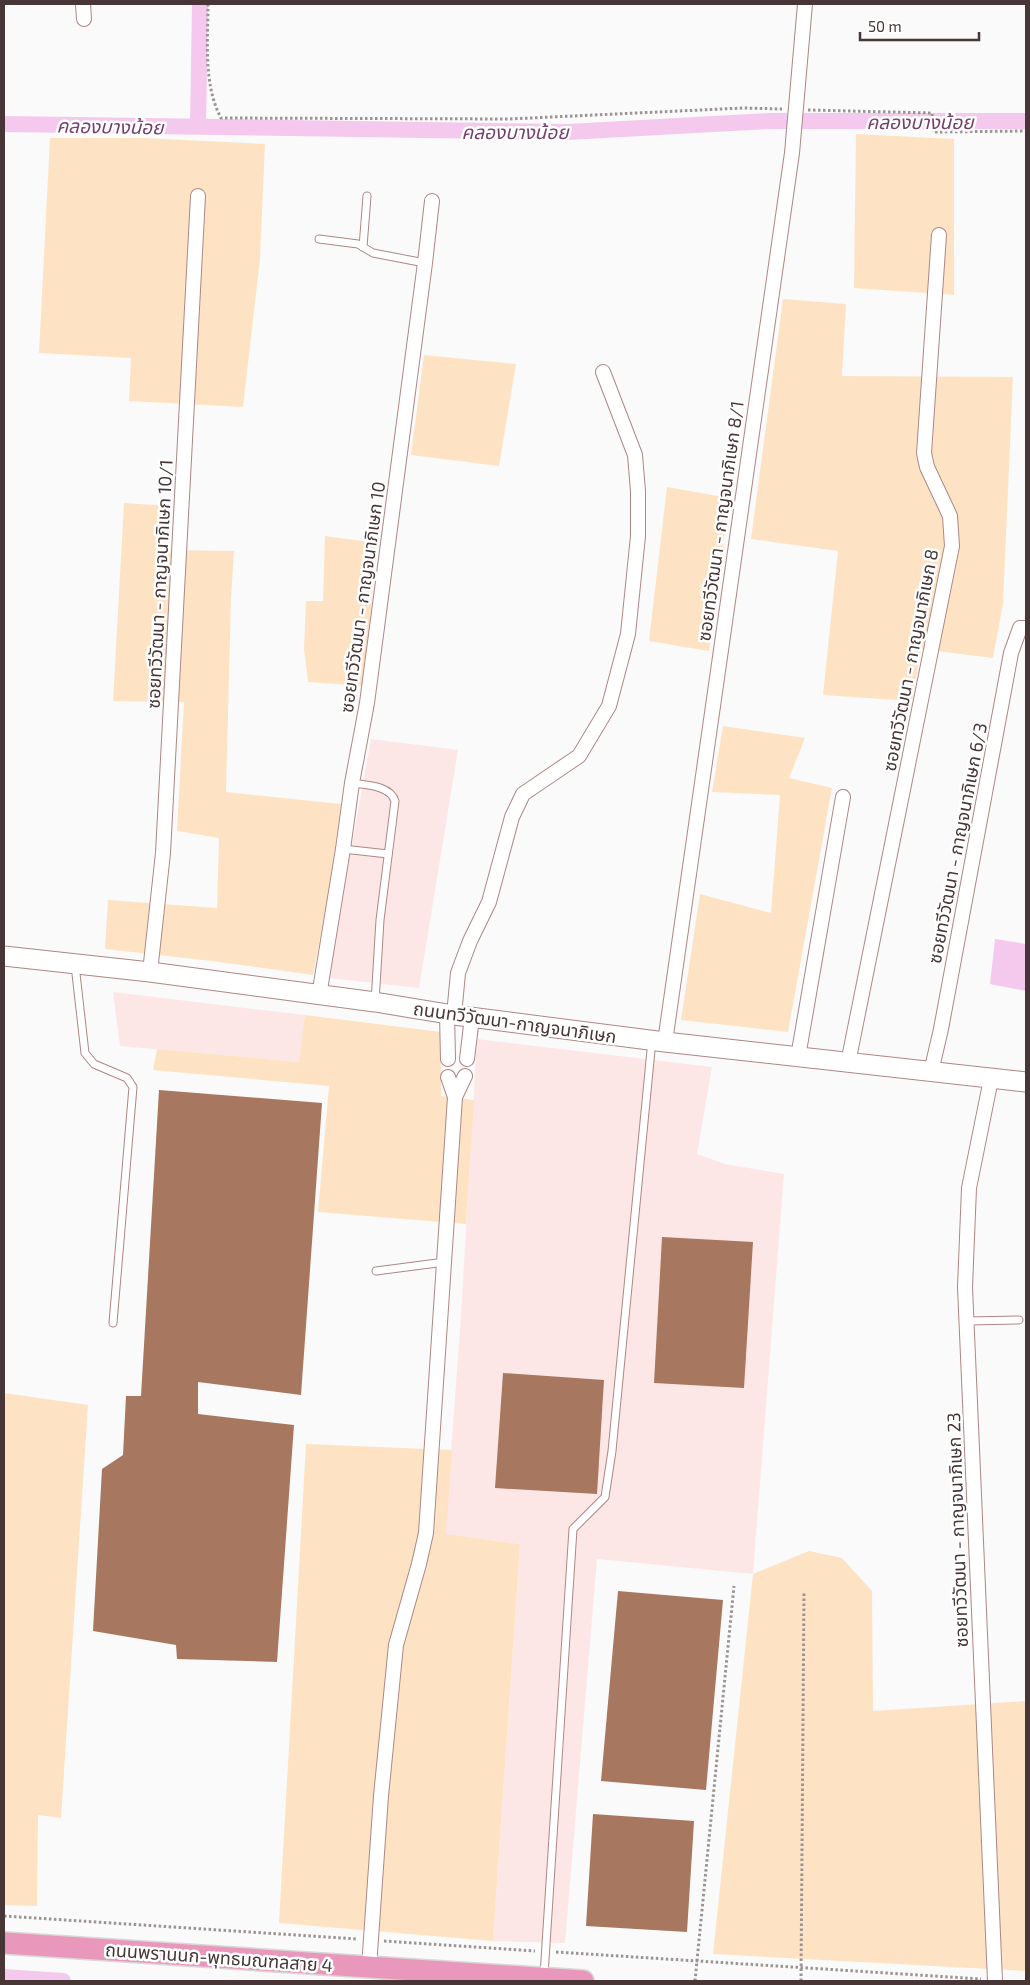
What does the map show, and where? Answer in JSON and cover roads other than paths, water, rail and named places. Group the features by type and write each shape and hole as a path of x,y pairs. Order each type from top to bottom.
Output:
{"main road":[{"name":"ถนนพรานนก-พุทธมณฑลสาย 4","path":"4,1943 583,1981"}],"street":[{"path":"83,4 84,19"},
{"name":"ซอยทวีวัฒนา - กาญจนาภิเษก 8/1","path":"658,1041 800,103 805,4"},
{"name":"ซอยทวีวัฒนา - กาญจนาภิเษก 10/1","path":"150,972 163,853 198,196"},
{"name":"ซอยทวีวัฒนา - กาญจนาภิเษก 10","path":"319,996 352,783 367,703 432,202"},
{"name":"ซอยทวีวัฒนา - กาญจนาภิเษก 8","path":"848,1063 952,546 950,516 927,467 924,453 939,235"},
{"path":"467,1059 458,1015 458,973 470,941 490,902 512,817 523,794 579,756 609,706 628,634 638,536 638,491 635,455 603,372"},
{"name":"ซอยทวีวัฒนา - กาญจนาภิเษก 6/3","path":"931,1072 941,1029 1011,653 1020,628 1026,628"},
{"path":"798,1057 843,797"},
{"name":"ถนนทวีวัฒนา-กาญจนาภิเษก","path":"4,956 150,972 658,1041 1026,1082"},
{"path":"448,1059 458,1015"},
{"path":"369,1967 381,1796 396,1645 420,1564 426,1533 455,1097 465,1076"},
{"path":"448,1077 455,1097"},
{"name":"ซอยทวีวัฒนา - กาญจนาภิเษก 23","path":"991,1079 974,1159 968,1200 965,1288 995,1981"}],"lane":[{"path":"363,247 368,196"},
{"path":"319,239 345,241 363,247 373,253 425,263"},
{"path":"352,783 382,788 393,796 395,801 380,920 376,1002"},
{"path":"343,849 388,854"},
{"path":"75,965 85,1053 94,1064 127,1078 133,1087 113,1323"},
{"path":"544,1979 573,1529 605,1497 612,1451 658,1041"},
{"path":"376,1271 445,1262"},
{"path":"967,1321 1019,1320"}],"waterway":[{"path":"198,126 200,4"},
{"name":"คลองบางน้อย","path":"4,124 568,132 770,121 1026,121"},
{"path":"4,1977 63,1981"}]}
